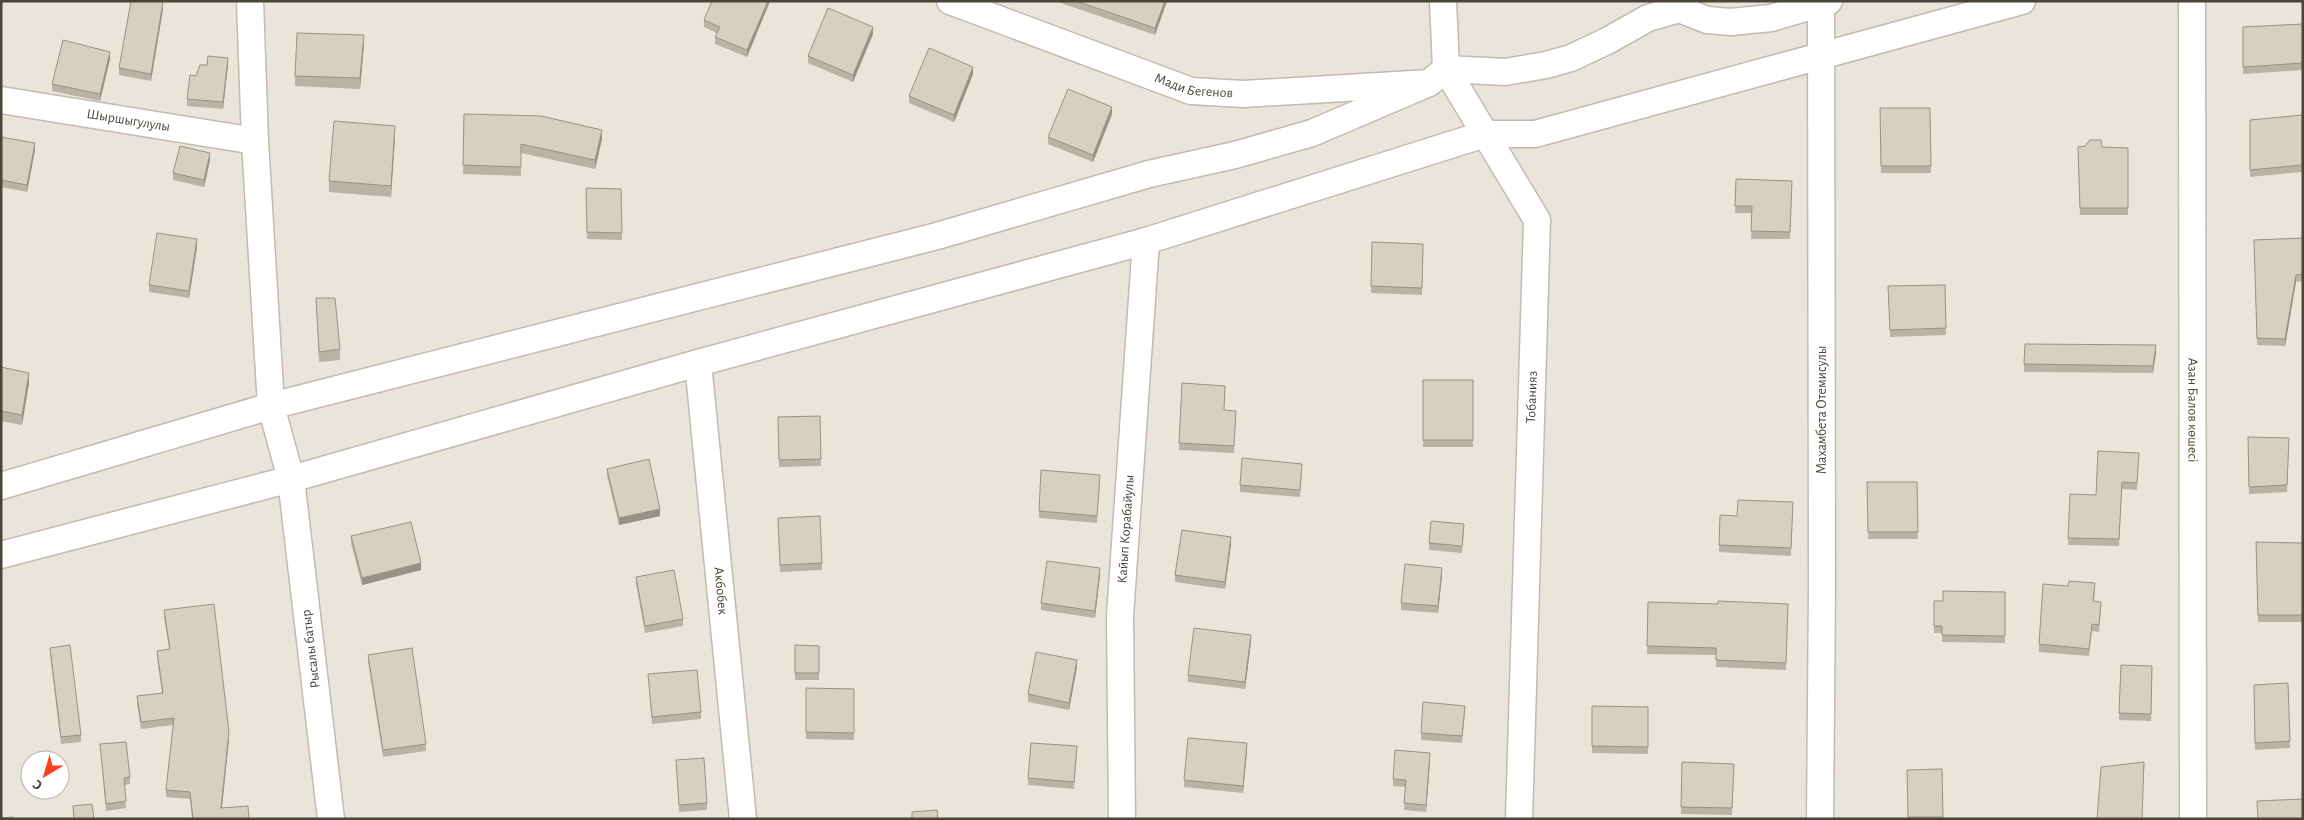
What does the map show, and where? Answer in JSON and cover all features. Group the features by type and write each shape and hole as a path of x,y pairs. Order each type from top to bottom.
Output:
{"street":[{"name":"Рысалы батыр","path":"250,1 255,142 271,406 291,479 331,819"},
{"name":"Мади Бегенов","path":"950,1 1191,90 1243,94 1437,76 1505,72 1546,65 1600,45 1648,18 1691,5"},
{"name":"Тобанияз","path":"1443,1 1437,76 1485,134 1537,220 1520,819"},
{"path":"1,555 291,479 698,363 1146,241 1485,134 1535,134 2022,1"},
{"name":"Азан Балов көшесі","path":"2192,1 2194,819"},
{"path":"1691,5 1707,20 1732,22 1771,18 1824,2"},
{"name":"Махамбета Отемисулы","path":"1820,819 1822,56 1824,2"},
{"path":"1,486 271,406 937,236 1149,174 1235,155 1312,133 1437,76"},
{"name":"Шыршыгулулы","path":"1,100 255,142"},
{"name":"Кайып Корабайулы","path":"1122,819 1120,616 1146,241"},
{"name":"Акбобек","path":"698,363 743,819"}],"shaded area":[{"path":"1,1 2303,1 2303,819 1,819"}],"building":[{"path":"131,1 163,2 151,74 119,68"},
{"path":"712,1 768,1 747,50 715,37 720,27 704,20"},
{"path":"1076,1 1165,1 1155,28"},
{"path":"828,8 873,27 853,75 808,56"},
{"path":"2303,24 2303,63 2243,67 2243,27"},
{"path":"297,33 364,35 360,78 295,76"},
{"path":"63,40 110,52 100,94 52,84"},
{"path":"929,48 973,67 954,115 909,96"},
{"path":"208,56 228,58 223,102 187,99 190,75 196,76 200,65 207,65"},
{"path":"1068,89 1112,107 1093,155 1048,137"},
{"path":"1880,108 1930,108 1931,166 1881,166"},
{"path":"464,114 541,116 602,130 595,160 521,144 521,167 463,165"},
{"path":"2302,115 2302,165 2250,170 2250,120"},
{"path":"334,121 395,126 391,186 329,181"},
{"path":"1,137 35,143 27,185 1,180"},
{"path":"2090,140 2101,140 2102,147 2128,148 2128,208 2080,208 2078,147 2085,146"},
{"path":"180,146 210,153 204,180 173,173"},
{"path":"1736,179 1792,181 1790,232 1751,231 1752,206 1735,206"},
{"path":"586,188 621,189 622,233 587,232"},
{"path":"157,233 197,239 189,291 149,285"},
{"path":"2303,238 2303,274 2296,275 2285,339 2257,338 2254,240"},
{"path":"1372,242 1423,244 1422,288 1371,286"},
{"path":"1945,285 1946,328 1890,330 1888,286"},
{"path":"316,298 335,298 340,349 319,352"},
{"path":"2025,344 2156,345 2153,366 2024,364"},
{"path":"1,367 29,373 22,415 1,411"},
{"path":"1423,380 1473,380 1473,440 1423,440"},
{"path":"1182,383 1225,386 1224,410 1236,411 1234,446 1179,443"},
{"path":"820,416 821,459 779,460 778,417"},
{"path":"2248,437 2289,438 2287,485 2249,487"},
{"path":"2098,451 2139,453 2137,483 2122,482 2119,539 2068,538 2070,494 2096,495"},
{"path":"1242,458 1302,464 1300,490 1240,485"},
{"path":"649,459 660,509 619,518 607,469"},
{"path":"1041,470 1100,475 1097,516 1039,511"},
{"path":"1867,482 1917,482 1918,532 1868,532"},
{"path":"1738,500 1793,502 1791,548 1719,545 1720,515 1737,516"},
{"path":"820,516 822,563 780,565 778,518"},
{"path":"1431,521 1464,524 1462,546 1429,543"},
{"path":"411,522 421,563 362,578 351,536"},
{"path":"1182,530 1231,537 1225,582 1175,575"},
{"path":"2256,542 2303,543 2303,615 2258,615"},
{"path":"1047,561 1100,568 1095,611 1041,603"},
{"path":"1405,564 1442,568 1438,606 1401,603"},
{"path":"674,570 683,619 645,626 636,577"},
{"path":"2069,581 2095,583 2093,601 2101,602 2099,625 2092,624 2089,649 2039,644 2043,584 2068,586"},
{"path":"1943,591 2005,592 2005,636 1942,635 1942,626 1934,626 1934,601 1943,601"},
{"path":"1718,601 1788,604 1786,663 1716,660 1716,648 1647,646 1648,602 1718,604"},
{"path":"214,604 229,732 221,808 248,806 249,819 193,819 190,792 166,790 174,718 141,722 137,696 163,693 157,651 170,649 164,610"},
{"path":"1194,628 1251,635 1245,682 1188,675"},
{"path":"70,645 81,735 61,737 50,648"},
{"path":"795,645 819,646 819,673 795,673"},
{"path":"412,648 426,744 383,750 368,655"},
{"path":"1036,652 1077,660 1069,703 1028,694"},
{"path":"2121,665 2152,666 2151,714 2119,713"},
{"path":"697,670 701,712 652,717 648,674"},
{"path":"2288,683 2290,741 2255,743 2254,685"},
{"path":"806,688 854,689 854,733 806,732"},
{"path":"1423,702 1465,706 1462,736 1421,733"},
{"path":"1592,706 1648,707 1648,747 1592,746"},
{"path":"1188,738 1247,743 1243,786 1184,780"},
{"path":"126,742 130,777 124,778 126,801 106,804 100,744"},
{"path":"1031,743 1077,746 1074,782 1028,778"},
{"path":"1395,750 1430,753 1426,805 1404,803 1406,780 1393,779"},
{"path":"704,758 707,803 679,805 676,760"},
{"path":"1682,762 1734,764 1732,808 1681,807"},
{"path":"2144,762 2142,819 2097,819 2101,767"},
{"path":"1942,769 1943,817 1908,817 1907,770"},
{"path":"2303,799 2303,819 2258,819 2257,801"},
{"path":"92,804 94,819 74,819 73,806"},
{"path":"937,810 938,819 912,819 912,812"},
{"path":"13,817 13,819 1,819 1,818"}]}
